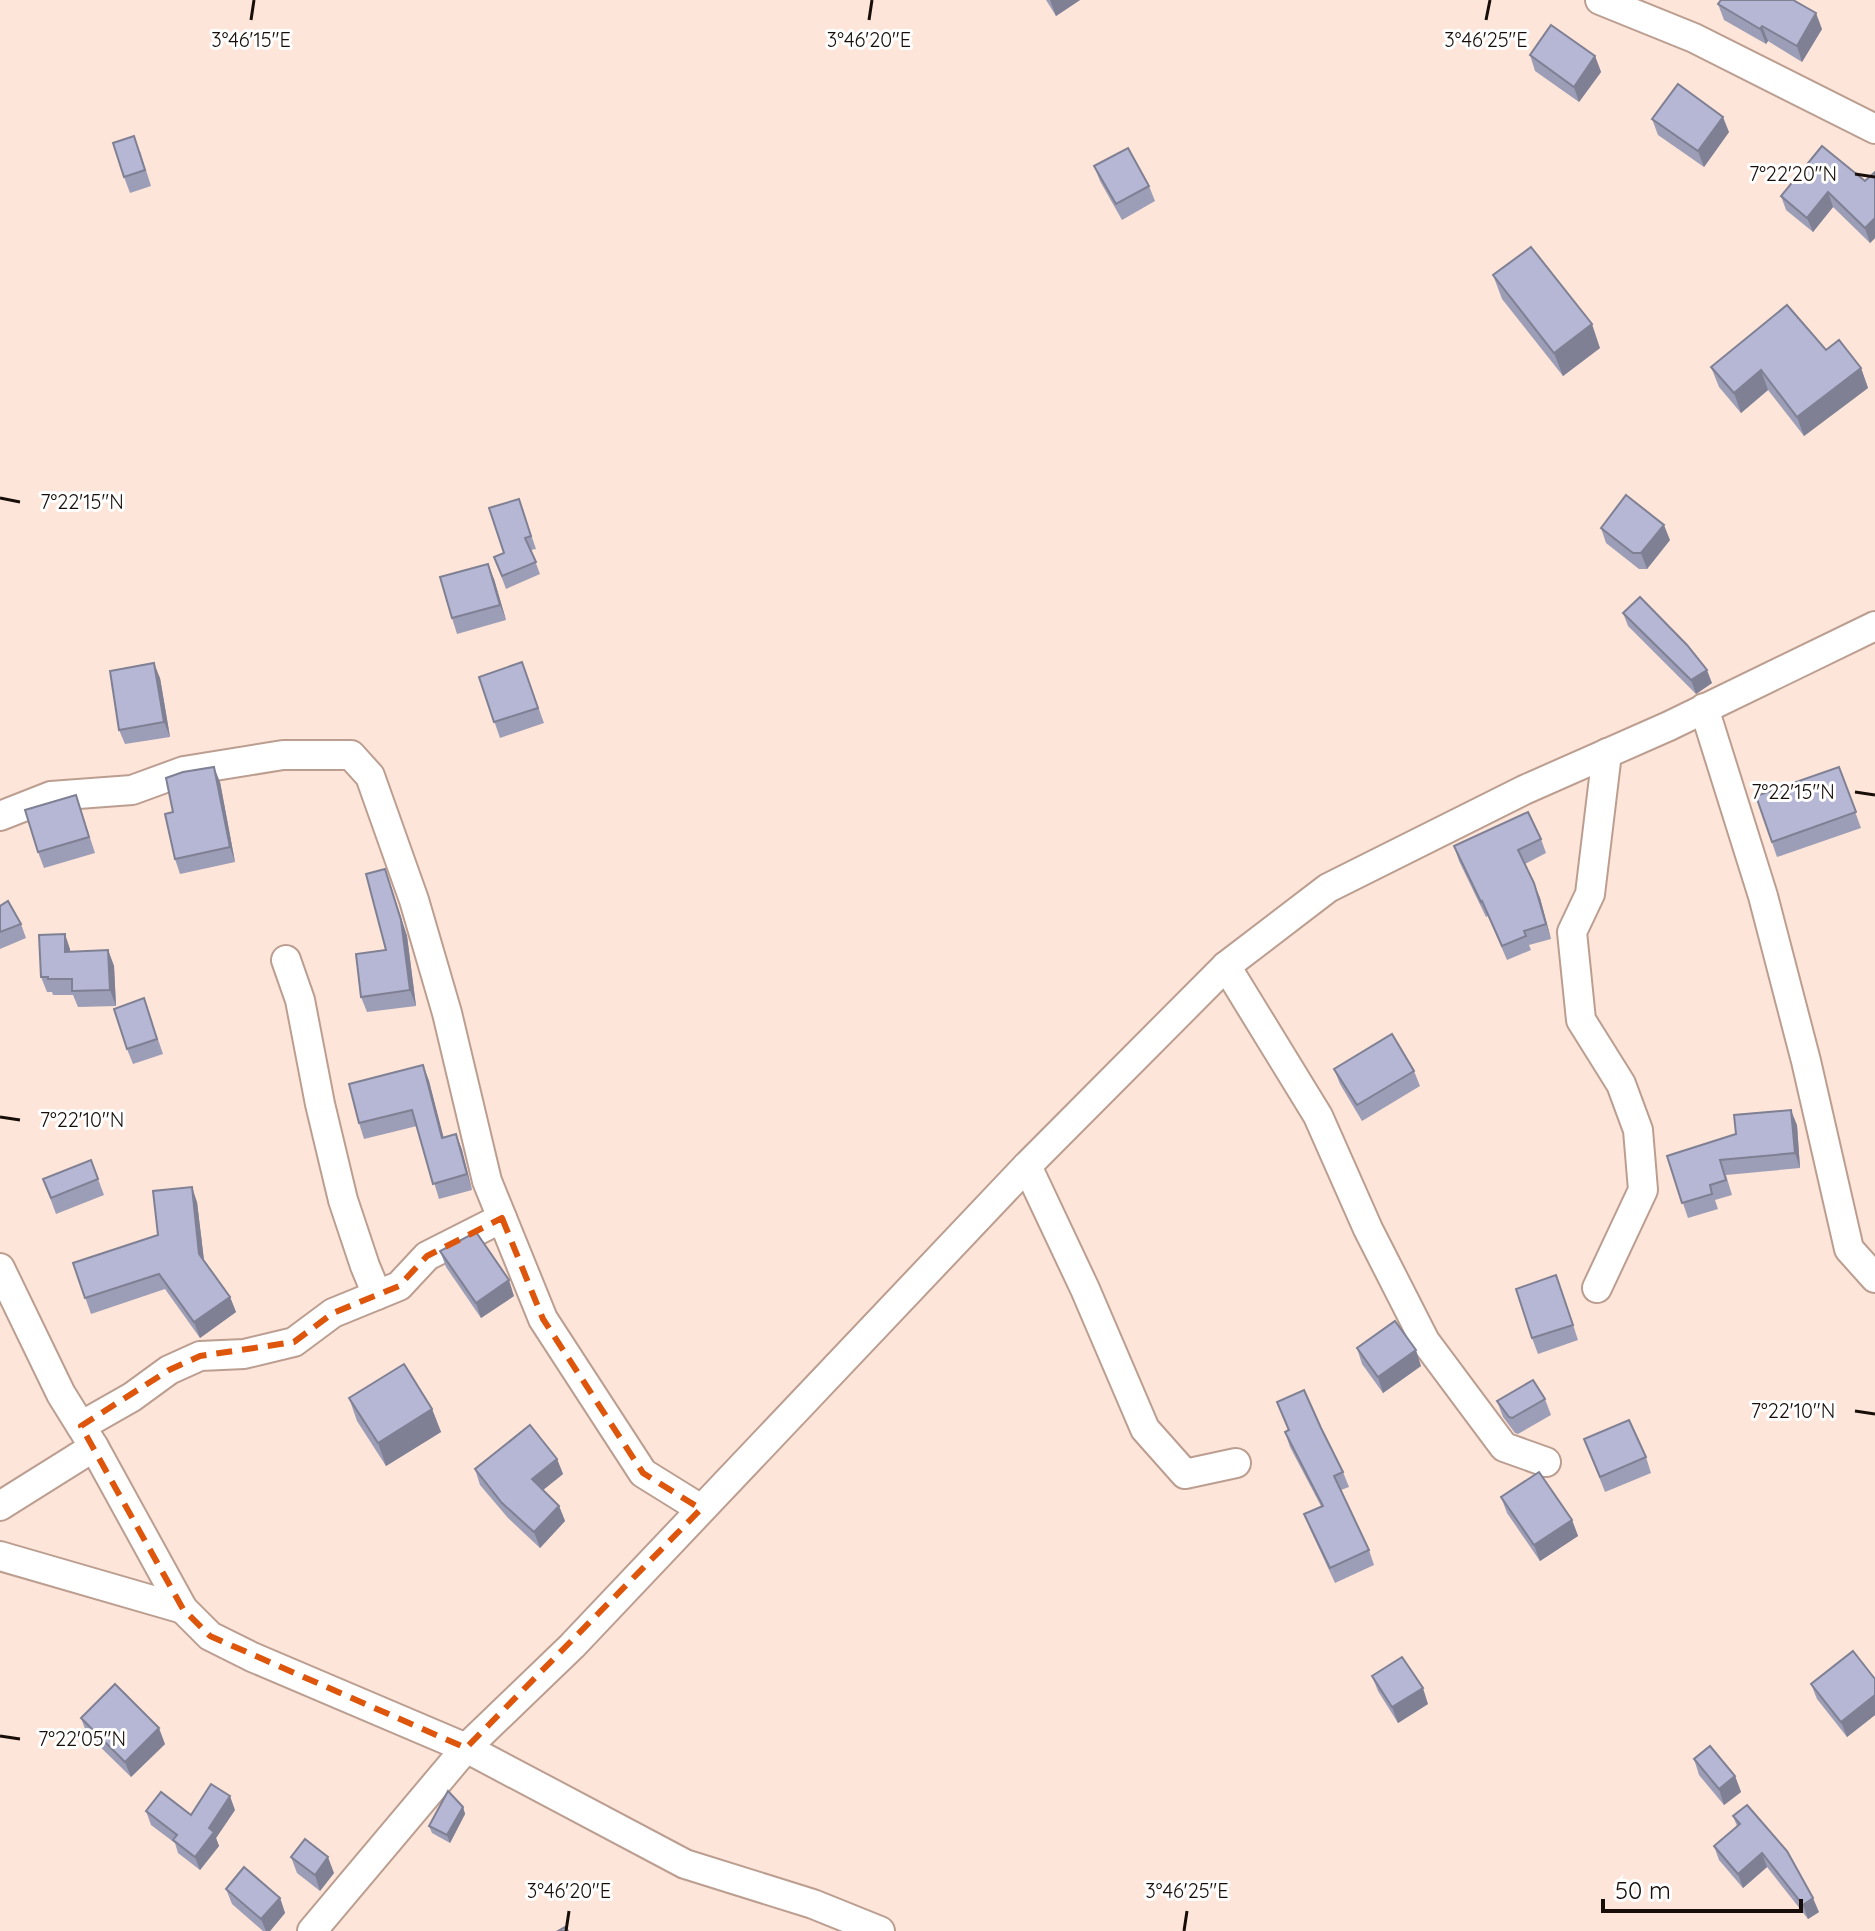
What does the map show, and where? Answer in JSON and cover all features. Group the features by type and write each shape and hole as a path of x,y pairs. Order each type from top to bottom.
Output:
{"street":[{"path":"1600,0 1694,38 1875,129"},
{"path":"319,1929 466,1748 572,1646 1027,1166 1226,966 1328,888 1524,790 1875,626"},
{"path":"1704,708 1763,896 1806,1061 1849,1249 1875,1278"},
{"path":"1597,1288 1643,1190 1638,1130 1621,1084 1581,1020 1572,932 1590,894 1607,753"},
{"path":"0,816 51,796 132,790 184,771 283,755 351,755 370,776 414,900 447,1013 487,1181 543,1319 643,1473 701,1509"},
{"path":"286,960 300,1000 343,1200 377,1295"},
{"path":"1226,966 1318,1116 1368,1229 1425,1341 1504,1447 1546,1462"},
{"path":"1027,1166 1085,1289 1145,1429 1185,1474 1236,1463"},
{"path":"0,1506 169,1370 200,1356 244,1354 294,1342 333,1313 399,1286 427,1256 502,1218"},
{"path":"0,1268 61,1394 183,1609 210,1636 466,1748 685,1864 813,1904 880,1931"},
{"path":"0,1556 183,1609"}],"highlighted area":[{"path":"502,1218 543,1319 643,1473 701,1509 466,1748 210,1636 183,1609 81,1426 169,1370 200,1356 294,1342 333,1313 399,1286 427,1256"}],"building":[{"path":"1721,0 1793,0 1816,13 1797,46 1718,4"},
{"path":"1551,25 1595,56 1574,87 1530,55"},
{"path":"1678,84 1723,117 1698,151 1652,119"},
{"path":"134,136 145,170 124,177 113,143"},
{"path":"1822,146 1865,181 1875,172 1875,218 1865,228 1828,192 1807,218 1781,196"},
{"path":"1128,148 1149,186 1116,204 1094,166"},
{"path":"1531,247 1592,324 1554,353 1493,275"},
{"path":"1787,305 1826,350 1839,340 1861,368 1797,417 1761,370 1734,393 1711,367"},
{"path":"1626,495 1664,525 1641,553 1633,553 1601,528"},
{"path":"519,499 531,536 525,538 536,562 502,576 494,557 504,553 489,508"},
{"path":"488,564 500,605 452,618 440,577"},
{"path":"1640,597 1707,670 1691,680 1623,613"},
{"path":"522,662 538,708 494,722 479,677"},
{"path":"154,663 164,722 119,730 110,671"},
{"path":"214,767 230,847 175,859 165,814 173,812 166,778"},
{"path":"1839,767 1856,812 1772,842 1756,796"},
{"path":"76,795 89,837 38,852 25,810"},
{"path":"1528,812 1541,839 1518,850 1534,883 1546,924 1524,931 1526,936 1502,946 1454,846"},
{"path":"385,869 401,920 410,990 361,997 356,954 386,950 366,874"},
{"path":"8,901 21,924 0,932 0,906"},
{"path":"65,934 65,952 108,950 110,990 72,991 72,979 41,977 39,935"},
{"path":"144,998 157,1039 127,1049 114,1009"},
{"path":"1392,1034 1414,1071 1357,1105 1334,1069"},
{"path":"423,1065 442,1138 456,1134 467,1174 433,1184 412,1110 359,1123 349,1084"},
{"path":"1791,1110 1795,1153 1720,1160 1726,1180 1710,1185 1712,1194 1682,1203 1667,1156 1736,1134 1734,1115"},
{"path":"91,1160 98,1179 51,1198 43,1179"},
{"path":"192,1187 199,1254 230,1297 194,1322 159,1274 85,1298 73,1263 158,1235 153,1191"},
{"path":"476,1232 509,1280 476,1303 440,1251"},
{"path":"1556,1275 1573,1325 1532,1338 1516,1289"},
{"path":"1395,1321 1416,1350 1378,1377 1357,1348"},
{"path":"404,1364 432,1409 378,1443 349,1398"},
{"path":"1533,1380 1545,1399 1509,1417 1497,1401"},
{"path":"1304,1390 1343,1472 1334,1476 1369,1550 1330,1568 1304,1514 1323,1506 1285,1432 1289,1430 1277,1402"},
{"path":"1629,1420 1646,1457 1600,1477 1584,1439"},
{"path":"530,1425 557,1459 532,1479 559,1506 534,1532 502,1503 475,1469"},
{"path":"1539,1472 1572,1520 1534,1545 1501,1497"},
{"path":"1853,1651 1875,1679 1875,1695 1841,1722 1811,1684"},
{"path":"1402,1657 1423,1688 1392,1707 1372,1676"},
{"path":"115,1684 159,1728 125,1762 81,1718"},
{"path":"1710,1746 1735,1776 1719,1789 1694,1759"},
{"path":"211,1784 230,1796 209,1828 214,1832 195,1857 173,1840 177,1835 146,1811 161,1792 191,1815"},
{"path":"448,1791 463,1807 447,1835 429,1826"},
{"path":"1747,1805 1787,1851 1813,1898 1803,1905 1762,1853 1738,1874 1714,1846 1740,1824 1733,1816"},
{"path":"305,1839 328,1857 315,1875 291,1857"},
{"path":"244,1867 280,1898 261,1919 226,1889"}]}
